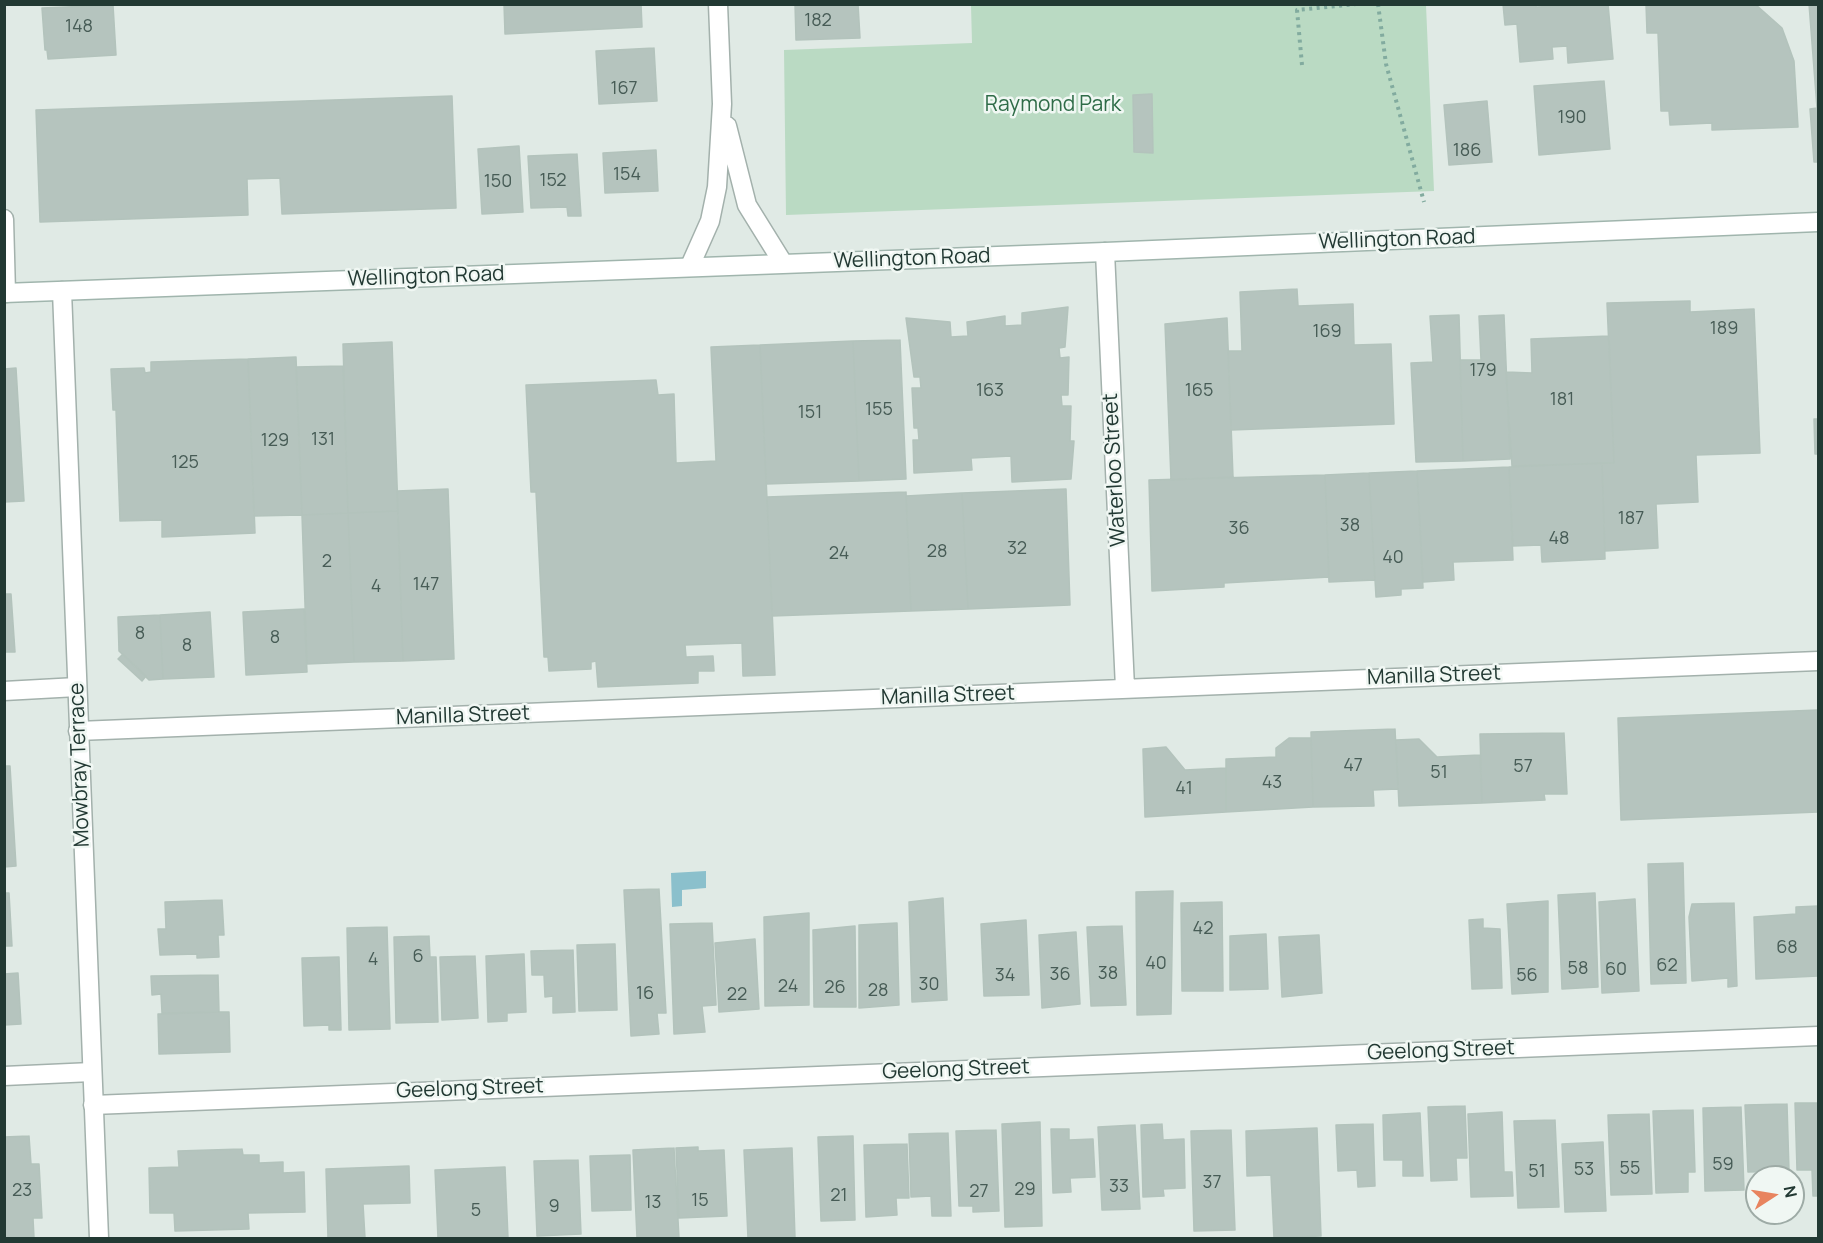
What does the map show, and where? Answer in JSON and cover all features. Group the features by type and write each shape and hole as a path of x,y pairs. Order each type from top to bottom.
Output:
{"street":[{"path":"690,267 715,204 722,104 718,4"},
{"path":"722,104 747,205 752,217 783,263"},
{"path":"4,219 5,293"},
{"name":"Wellington Road","path":"5,293 1105,252 1818,222"},
{"name":"Waterloo Street","path":"1105,252 1125,688"},
{"name":"Mowbray Terrace","path":"62,291 99,1239"},
{"name":"Manilla Street","path":"78,731 1818,661"},
{"path":"4,691 77,687"},
{"name":"Geelong Street","path":"93,1105 1818,1036"},
{"path":"4,1076 92,1072"}],"path":[{"path":"1302,65 1297,10 1356,4"},
{"path":"1378,4 1386,64 1424,202"}],"green space":[{"name":"Raymond Park","path":"971,5 1426,5 1434,191 786,215 784,50 972,43"}],"water":[{"path":"706,871 706,888 682,890 682,906 672,907 671,873"}],"building":[{"path":"504,4 641,4 642,27 505,34"},
{"path":"795,4 858,4 860,38 796,40"},
{"path":"1503,4 1536,4 1536,7 1608,4 1613,59 1568,63 1567,46 1552,47 1553,59 1520,62 1517,24 1505,25"},
{"path":"1646,4 1755,4 1782,28 1794,61 1798,127 1712,130 1712,123 1670,125 1669,111 1661,111 1658,33 1647,33"},
{"path":"1809,4 1818,4 1818,162 1814,162 1810,109 1817,108"},
{"path":"113,5 116,55 48,59 47,50 45,50 42,8"},
{"path":"654,48 657,101 599,104 596,51"},
{"path":"1604,81 1610,149 1539,155 1534,86"},
{"path":"1152,94 1153,153 1134,152 1133,95"},
{"path":"452,96 456,208 282,214 280,178 247,179 248,215 40,222 36,110"},
{"path":"1487,101 1492,162 1449,165 1444,105"},
{"path":"519,146 523,212 482,214 478,149"},
{"path":"656,150 658,191 605,193 603,153"},
{"path":"577,154 581,216 568,216 567,207 531,208 528,156"},
{"path":"1297,289 1298,306 1353,304 1354,345 1391,344 1394,424 1231,430 1228,351 1242,351 1240,292"},
{"path":"1690,301 1690,312 1754,309 1760,453 1696,455 1698,502 1656,504 1658,548 1605,551 1602,463 1614,463 1607,303"},
{"path":"1068,307 1065,347 1059,348 1060,358 1069,357 1068,395 1061,395 1062,406 1071,406 1070,441 1074,441 1071,479 1012,482 1011,456 971,458 972,470 914,473 913,440 919,440 918,428 914,428 912,388 921,388 920,377 914,377 906,318 950,322 951,337 968,336 967,322 1005,316 1005,326 1022,325 1022,313"},
{"path":"1459,315 1463,461 1416,462 1411,363 1433,362 1430,316"},
{"path":"1504,315 1510,459 1463,461 1460,360 1481,360 1479,316"},
{"path":"1227,318 1233,477 1171,480 1165,324"},
{"path":"1609,336 1614,463 1512,466 1506,372 1532,373 1531,339"},
{"path":"900,340 906,479 859,481 853,341"},
{"path":"853,341 859,481 766,484 760,345"},
{"path":"392,342 398,511 348,513 343,344"},
{"path":"760,345 775,675 743,676 742,643 685,645 686,657 713,656 714,671 698,671 698,683 598,687 596,661 591,662 591,669 549,671 548,657 544,657 536,492 531,492 526,385 656,380 658,395 674,394 676,463 716,461 711,347"},
{"path":"296,357 302,515 254,516 248,359"},
{"path":"248,359 255,533 162,537 162,520 120,521 116,410 113,410 111,369 144,368 145,373 151,372 151,362"},
{"path":"343,366 348,513 302,515 296,367"},
{"path":"16,368 24,501 4,502 4,369"},
{"path":"1814,419 1818,419 1818,454 1815,454"},
{"path":"1602,463 1605,559 1542,562 1541,545 1513,546 1509,467"},
{"path":"1509,467 1513,560 1453,562 1454,580 1423,582 1417,471"},
{"path":"1417,471 1423,588 1401,589 1401,595 1376,597 1369,473"},
{"path":"1369,473 1375,580 1329,582 1325,475"},
{"path":"1325,475 1329,577 1224,583 1224,587 1152,591 1149,480"},
{"path":"448,489 454,659 403,661 397,491"},
{"path":"1066,489 1070,605 968,609 962,493"},
{"path":"906,492 911,611 772,616 767,497"},
{"path":"962,493 968,609 911,611 906,496"},
{"path":"398,511 403,661 354,662 348,513"},
{"path":"348,513 354,662 307,664 302,515"},
{"path":"4,594 11,594 15,652 4,652"},
{"path":"304,609 307,672 246,675 243,612"},
{"path":"210,612 214,677 163,679 160,615"},
{"path":"160,615 163,679 149,680 119,651 118,617"},
{"path":"123,654 146,676 142,681 118,659"},
{"path":"1818,710 1818,812 1621,820 1618,718"},
{"path":"1395,729 1398,789 1373,790 1374,806 1313,807 1311,732"},
{"path":"1564,733 1567,794 1544,794 1545,800 1482,803 1480,734"},
{"path":"1289,738 1311,738 1313,807 1226,812 1226,759 1276,757 1276,748"},
{"path":"1419,739 1437,757 1480,755 1482,803 1399,806 1396,740"},
{"path":"1166,747 1185,770 1226,768 1226,812 1145,817 1143,749"},
{"path":"4,766 10,766 16,866 4,867"},
{"path":"1683,863 1686,983 1651,984 1648,864"},
{"path":"659,889 666,1013 657,1013 659,1034 631,1036 624,890"},
{"path":"1173,891 1171,1014 1137,1015 1136,892"},
{"path":"4,893 9,893 12,946 4,946"},
{"path":"1595,893 1598,987 1562,989 1558,895"},
{"path":"943,898 947,1000 912,1002 909,902"},
{"path":"1635,899 1639,991 1602,993 1599,902"},
{"path":"222,900 224,935 218,935 219,957 197,958 197,954 160,955 158,929 166,929 165,902"},
{"path":"1548,901 1548,992 1512,994 1507,904"},
{"path":"1222,902 1223,991 1182,991 1181,903"},
{"path":"1734,903 1737,986 1728,987 1728,978 1692,981 1689,917 1692,904"},
{"path":"1818,906 1818,976 1756,979 1754,917 1796,914 1796,907"},
{"path":"809,913 809,1005 765,1006 764,917"},
{"path":"1483,919 1483,928 1500,929 1502,988 1472,989 1469,920"},
{"path":"1026,920 1029,995 984,996 981,924"},
{"path":"712,923 716,1005 702,1006 705,1032 674,1034 670,924"},
{"path":"897,923 899,1005 859,1008 859,925"},
{"path":"855,926 856,1007 814,1007 813,930"},
{"path":"1122,926 1126,1005 1091,1006 1087,927"},
{"path":"387,927 390,1029 349,1030 347,928"},
{"path":"1076,932 1080,1004 1042,1008 1039,935"},
{"path":"1266,934 1268,989 1230,990 1230,936"},
{"path":"1319,935 1322,993 1282,997 1279,937"},
{"path":"429,936 430,957 436,957 438,1022 396,1023 394,937"},
{"path":"755,939 759,1009 719,1012 715,943"},
{"path":"615,944 617,1010 579,1011 577,945"},
{"path":"573,950 575,1012 553,1013 553,996 545,997 544,975 532,975 531,951"},
{"path":"524,954 526,1012 507,1013 507,1021 488,1022 486,956"},
{"path":"475,956 478,1018 442,1020 440,957"},
{"path":"339,957 341,1030 329,1030 329,1025 304,1026 302,958"},
{"path":"18,973 21,1024 4,1025 4,974"},
{"path":"218,975 219,1012 162,1013 161,994 152,995 151,976"},
{"path":"229,1012 230,1052 159,1054 158,1014"},
{"path":"1795,1103 1818,1103 1818,1196 1813,1196 1812,1170 1805,1170 1805,1165 1797,1165"},
{"path":"1787,1104 1789,1165 1748,1165 1745,1105"},
{"path":"1465,1106 1467,1158 1456,1158 1457,1180 1431,1181 1428,1107"},
{"path":"1741,1107 1744,1190 1705,1191 1703,1108"},
{"path":"1693,1110 1695,1172 1688,1172 1688,1192 1656,1193 1653,1111"},
{"path":"1502,1112 1504,1172 1512,1172 1513,1196 1471,1197 1468,1114"},
{"path":"1420,1113 1423,1176 1403,1176 1403,1160 1384,1160 1383,1115"},
{"path":"1649,1114 1652,1194 1611,1195 1608,1115"},
{"path":"1555,1120 1559,1207 1518,1208 1514,1121"},
{"path":"1040,1122 1042,1226 1005,1227 1002,1124"},
{"path":"1162,1124 1163,1140 1184,1139 1185,1188 1163,1189 1164,1196 1143,1197 1141,1125"},
{"path":"1373,1124 1375,1186 1358,1187 1357,1170 1338,1171 1336,1125"},
{"path":"1135,1125 1140,1209 1102,1210 1098,1127"},
{"path":"1317,1128 1321,1236 1274,1238 1271,1175 1247,1176 1246,1131"},
{"path":"1051,1129 1069,1129 1069,1140 1093,1139 1095,1177 1070,1178 1071,1192 1053,1193"},
{"path":"996,1130 999,1211 973,1212 973,1206 959,1206 956,1131"},
{"path":"1231,1130 1235,1230 1194,1231 1191,1131"},
{"path":"948,1133 951,1216 932,1216 931,1196 911,1197 909,1134"},
{"path":"29,1136 31,1164 39,1164 42,1218 33,1218 34,1238 4,1238 4,1137"},
{"path":"853,1136 855,1220 821,1221 818,1137"},
{"path":"1603,1142 1606,1211 1565,1212 1562,1144"},
{"path":"907,1144 909,1198 896,1198 897,1215 866,1217 864,1145"},
{"path":"698,1147 698,1151 724,1150 727,1216 679,1218 676,1148"},
{"path":"674,1148 679,1238 637,1238 633,1150"},
{"path":"792,1148 795,1238 748,1238 744,1150"},
{"path":"242,1149 243,1155 259,1155 259,1163 283,1162 283,1173 304,1172 305,1212 248,1213 249,1229 175,1231 174,1213 150,1213 149,1168 179,1167 178,1151"},
{"path":"630,1155 631,1210 592,1211 590,1156"},
{"path":"578,1160 581,1234 537,1236 534,1161"},
{"path":"409,1166 410,1203 363,1204 365,1238 328,1238 326,1169"},
{"path":"505,1167 508,1238 438,1238 435,1170"}]}
